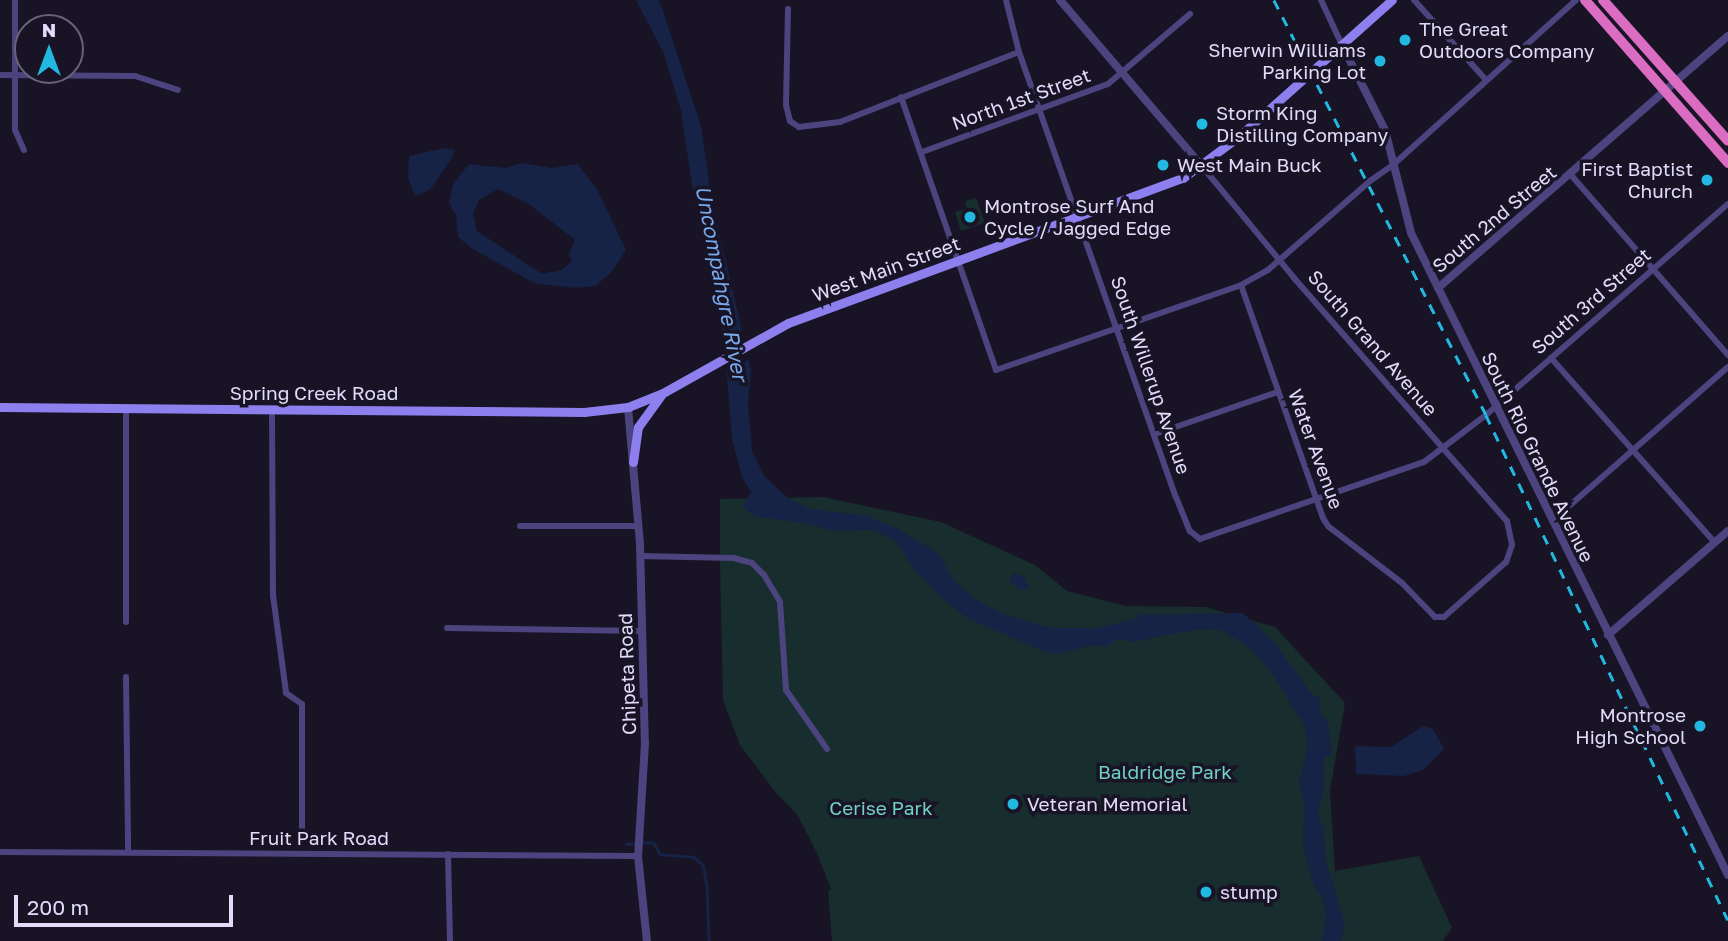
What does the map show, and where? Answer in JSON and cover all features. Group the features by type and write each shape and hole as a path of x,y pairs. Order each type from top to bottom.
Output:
{"highway":[{"path":"1585,0 1728,163"},
{"path":"1605,1 1728,141"}],"main road":[{"name":"West Main Street","path":"628,407 661,394 788,323 1168,186 1201,166 1238,137 1392,0"},
{"path":"633,462 638,427 661,394"},
{"name":"Spring Creek Road","path":"0,407 584,412 628,407"}],"street":[{"name":"South Willerup Avenue","path":"1006,0 1019,52 1080,217 1187,526 1194,536 1200,539"},
{"path":"1060,0 1201,166"},
{"path":"1321,0 1342,45"},
{"path":"1414,0 1486,80"},
{"path":"901,97 996,370 1116,326 1241,285 1281,260 1370,181 1394,164 1576,0"},
{"path":"788,9 787,114 794,125 808,128 840,122 1019,52"},
{"name":"North 1st Street","path":"922,152 1108,84 1190,14"},
{"name":"South 2nd Street","path":"1438,288 1728,36"},
{"name":"South Rio Grande Avenue","path":"1342,45 1385,130 1411,233 1728,875"},
{"path":"84,76 135,76 178,90"},
{"path":"15,84 15,130 24,150"},
{"name":"South Grand Avenue","path":"1201,166 1501,513 1511,529 1513,545 1506,562 1440,619"},
{"path":"1571,175 1728,355"},
{"name":"South 3rd Street","path":"1200,539 1424,462 1444,449 1728,204"},
{"name":"Water Avenue","path":"1241,285 1328,526 1402,583 1440,619"},
{"path":"1551,358 1715,543"},
{"path":"1552,521 1728,367"},
{"path":"1155,434 1278,392"},
{"name":"Chipeta Road","path":"628,407 639,526 645,743 638,856 646,941"},
{"path":"126,409 126,622"},
{"path":"272,411 273,595 286,693 302,704 302,828"},
{"path":"520,526 639,526"},
{"path":"1608,635 1728,531"},
{"path":"640,556 734,558 752,564 764,575 780,602 786,691 827,749"},
{"path":"447,628 642,631"},
{"path":"126,677 128,852"},
{"name":"Fruit Park Road","path":"0,852 638,856"},
{"path":"448,855 450,941"}],"green space":[{"name":"Montrose Surf And Cycle / Jagged Edge","path":"976,198 985,223 961,231 955,212 967,208 965,201"},
{"name":"Baldridge Park","path":"823,497 941,522 1035,565 1067,591 1126,606 1206,607 1275,627 1345,703 1330,791 1335,871 1419,856 1452,928 1443,941 832,941 828,891 831,889 816,851 797,814 776,793 740,745 723,700 720,566 720,499"}],"water":[{"name":"Uncompahgre River","path":"636,0 658,0 661,5 701,126 712,202 751,370 748,403 752,451 765,477 788,498 810,509 868,516 898,529 939,554 954,581 973,598 1003,614 1038,625 1055,628 1096,628 1139,618 1137,615 1243,613 1272,640 1314,697 1319,696 1321,716 1328,721 1332,755 1324,758 1324,789 1318,814 1324,831 1325,859 1345,923 1341,941 1322,941 1326,917 1323,900 1313,883 1303,845 1304,803 1299,781 1308,746 1304,725 1274,676 1255,653 1240,641 1219,629 1192,630 1133,642 1117,639 1106,647 1093,645 1055,654 969,619 944,600 911,566 897,542 882,534 873,530 834,531 806,523 757,517 747,511 743,505 751,492 742,477 732,439 724,335 695,205 681,111 664,54"},
{"path":"444,148 454,150 453,156 430,190 415,196 408,177 409,156"},
{"path":"522,163 551,168 577,164 597,189 626,250 611,273 595,286 575,288 534,283 471,248 458,237 456,215 449,203 453,185 469,164 505,168","holes":["498,189 529,204 575,240 568,255 572,261 562,270 542,274 477,231 473,214 479,200"]},
{"path":"1014,573 1026,578 1028,589 1020,590 1012,583 1010,578"},
{"path":"1423,726 1433,729 1444,749 1423,770 1404,776 1356,774 1355,746 1391,747"}],"pier":[{"path":"744,332 751,358 724,373 721,345"}],"waterway":[{"path":"642,842 654,843 660,854 694,857 703,865 707,886 709,941"},
{"path":"626,844 636,843"}],"railway":[{"path":"1274,0 1486,415 1728,920"}],"place":[{"name":"The Great Outdoors Company","path":"1405,40"},
{"name":"Sherwin Williams Parking Lot","path":"1380,61"},
{"name":"Storm King Distilling Company","path":"1202,124"},
{"name":"West Main Buck","path":"1163,165"},
{"name":"First Baptist Church","path":"1707,180"},
{"name":"Montrose Surf And Cycle / Jagged Edge","path":"970,217"},
{"name":"Montrose High School","path":"1700,726"},
{"name":"Veteran Memorial","path":"1013,804"},
{"name":"stump","path":"1206,892"}],"park label":[{"name":"Cerise Park","path":"881,808"}]}
